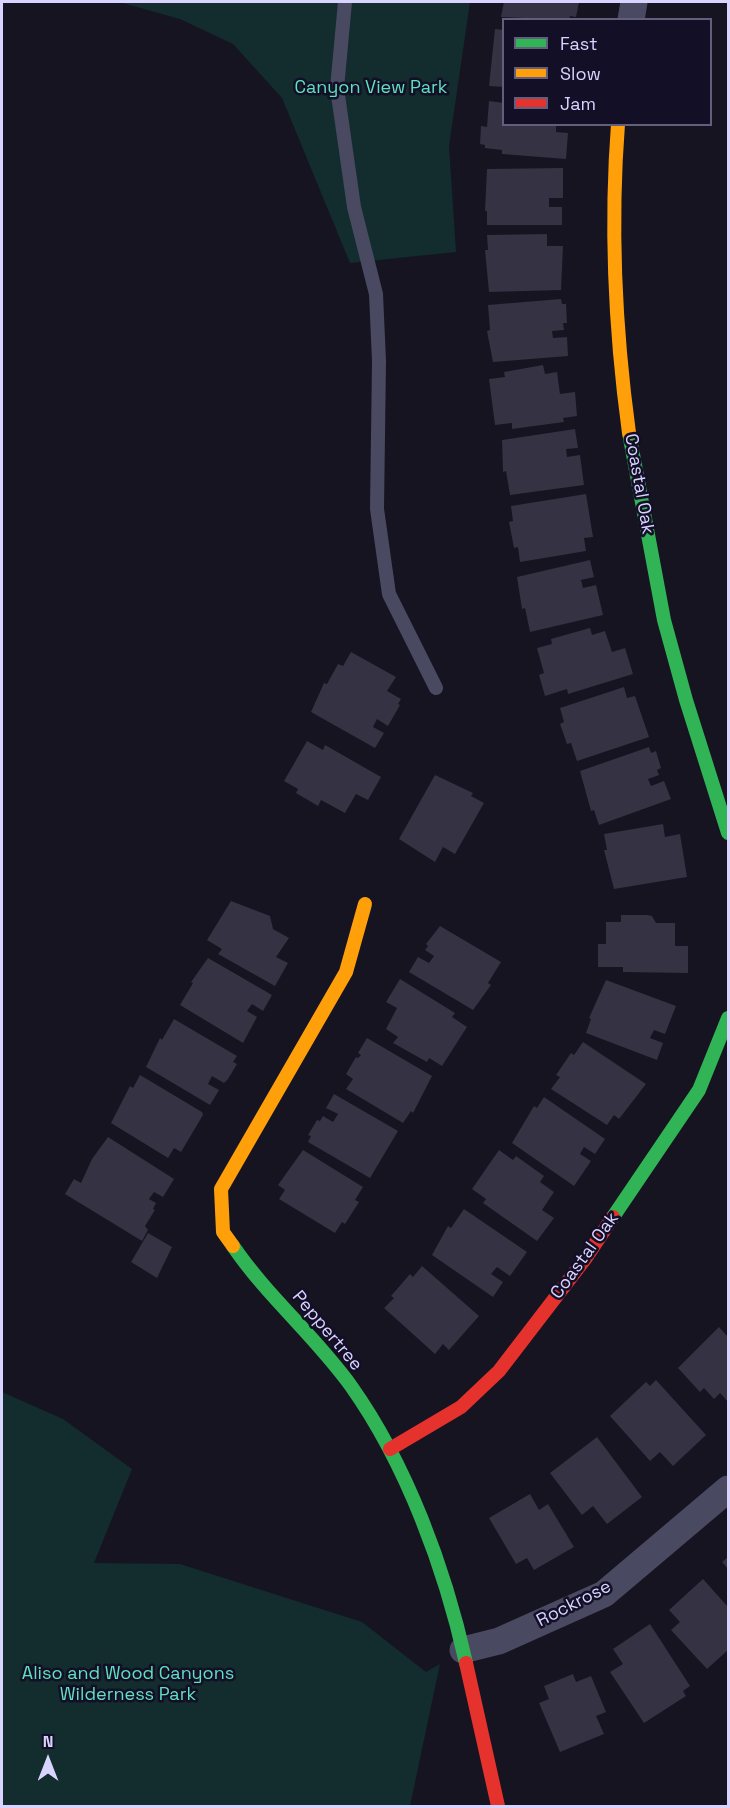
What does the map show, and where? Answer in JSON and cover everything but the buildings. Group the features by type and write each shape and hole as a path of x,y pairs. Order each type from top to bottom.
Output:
{"street":[{"path":"631,18 633,2"},
{"name":"Coastal Oak","path":"618,126 615,153 614,259 621,369 636,478 664,620 729,833"},
{"name":"Peppertree","path":"365,904 346,972 221,1189 224,1232 250,1271 350,1385 390,1449 438,1562 463,1650 498,1806"},
{"name":"Coastal Oak","path":"390,1449 461,1407 499,1371 585,1259 699,1090 729,1018"},
{"name":"Rockrose","path":"463,1650 499,1641 604,1594 729,1490"}],"lane":[{"path":"345,2 337,88 354,207 376,294 379,361 377,509 389,594 436,688"}],"green space":[{"name":"Canyon View Park","path":"119,2 470,2 449,146 456,252 350,263 282,98 233,44 180,19"},
{"name":"Aliso and Wood Canyons Wilderness Park","path":"2,1392 63,1419 132,1469 94,1563 180,1564 362,1622 426,1672 440,1664 410,1806 2,1806"}],"traffic: fast":[{"path":"629,433 664,620 686,700 728,833"},
{"path":"613,1217 699,1090 728,1018"},
{"path":"233,1246 351,1386 390,1449 422,1519 435,1555 466,1663"}],"traffic: slow":[{"path":"618,126 614,202 615,279 620,356 629,433"},
{"path":"233,1246 223,1232 221,1189 346,972 365,904"}],"traffic: jam":[{"path":"390,1449 461,1407 499,1371 585,1259 613,1217"},
{"path":"466,1663 498,1806"}]}
